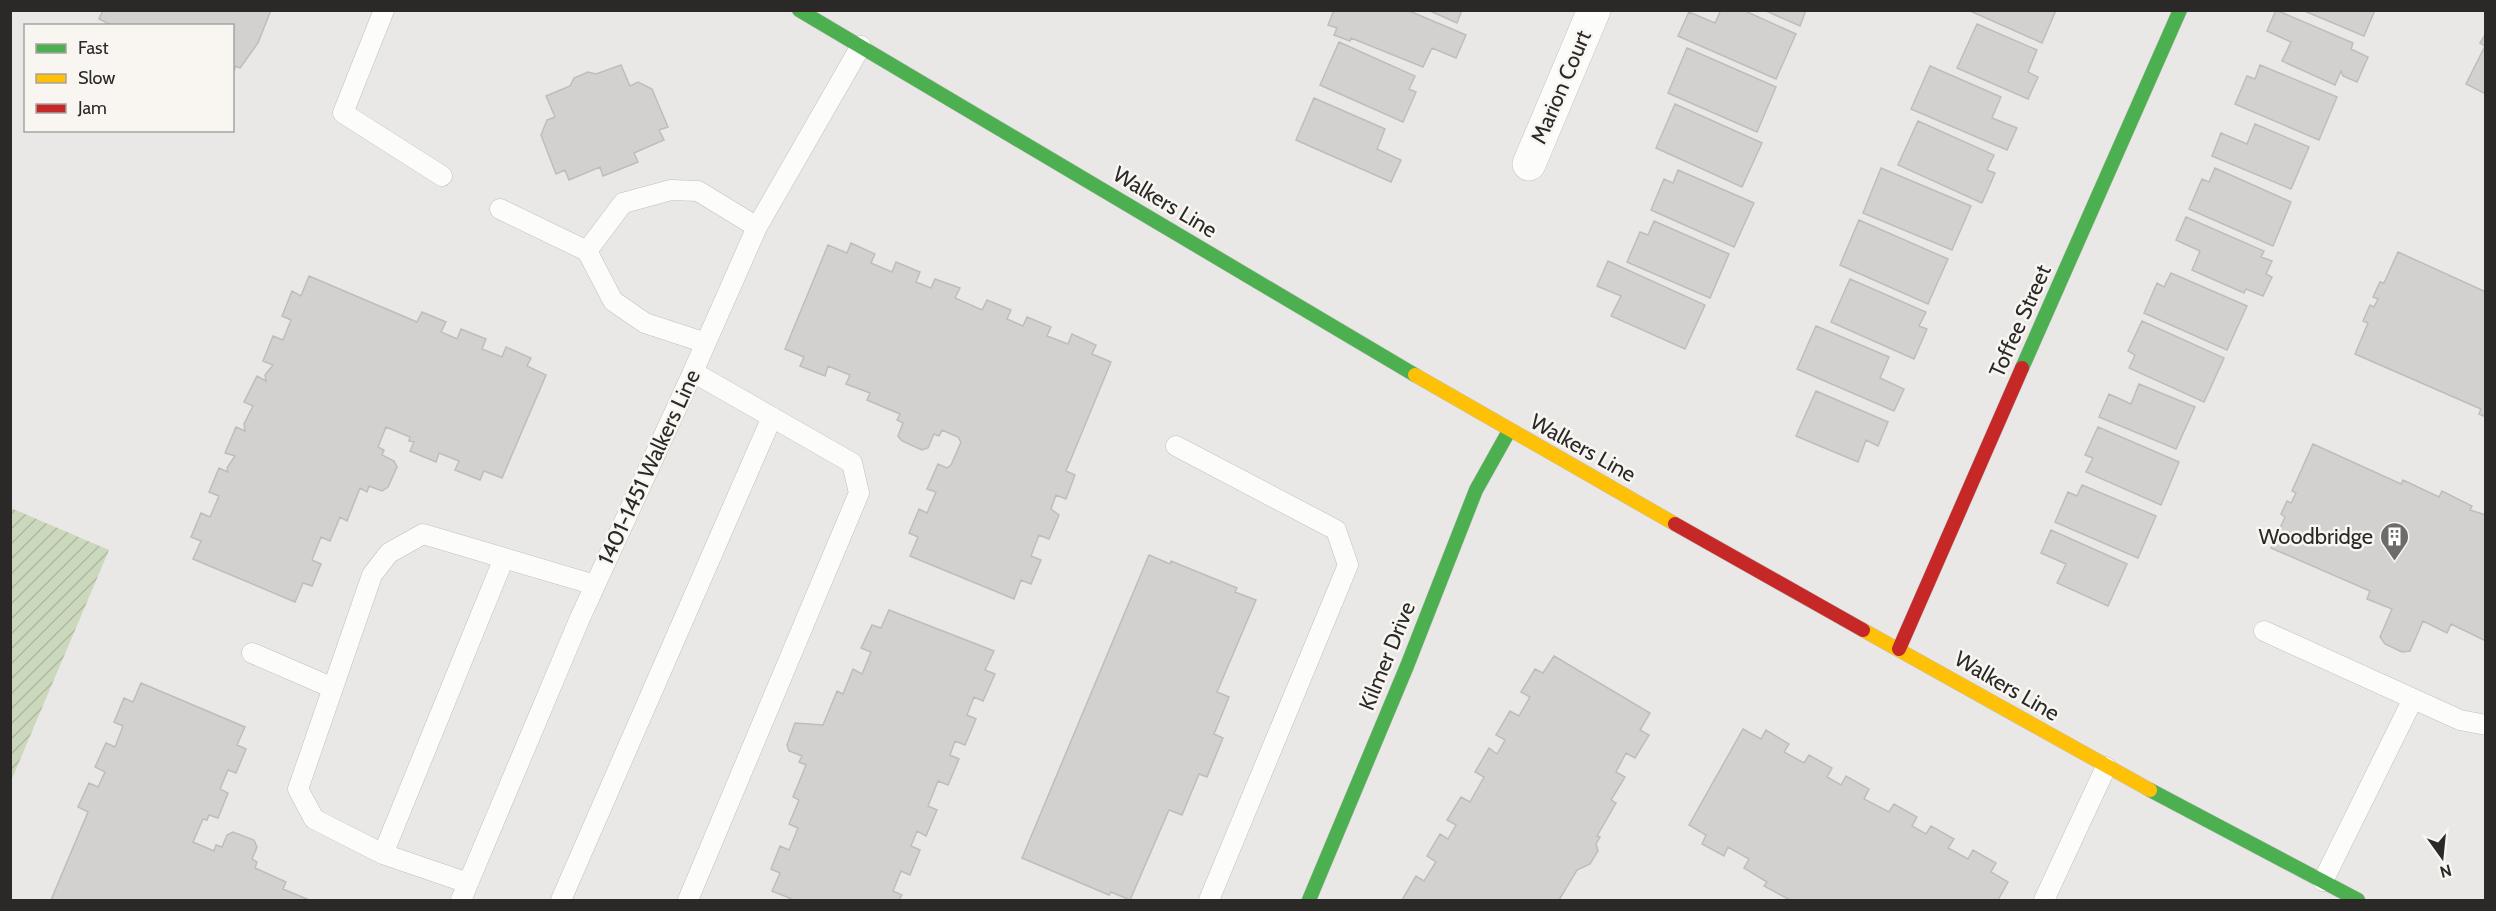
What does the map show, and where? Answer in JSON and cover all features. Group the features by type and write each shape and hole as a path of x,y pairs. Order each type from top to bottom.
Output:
{"main road":[{"name":"Walkers Line","path":"799,10 1509,431 2106,767 2358,900"},
{"name":"Toffee Street","path":"1899,649 2180,10"},
{"name":"Kilmer Drive","path":"1309,900 1407,666 1476,490 1509,431"}],"street":[{"name":"Marion Court","path":"1529,164 1594,10"}],"lane":[{"path":"384,10 343,113 442,176"},
{"name":"1401-1451 Walkers Line","path":"465,892 595,585 757,227 861,46"},
{"path":"587,251 623,203 671,190 698,191 757,227"},
{"path":"500,209 587,251 613,301 645,323 706,343"},
{"path":"688,900 858,493 852,463 693,372"},
{"path":"561,900 772,417"},
{"path":"1176,446 1336,530 1347,565 1209,900"},
{"path":"465,892 314,819 298,789 372,575 388,553 423,534 595,585"},
{"path":"383,854 504,558"},
{"path":"2264,631 2460,720 2486,724"},
{"path":"252,653 333,688"},
{"path":"2323,881 2414,699"},
{"path":"2044,900 2106,767"}],"green space":[{"path":"11,508 109,550 11,781"}],"building":[{"path":"103,10 271,10 258,43 240,68 236,66 234,70 234,24 109,24 99,19"},
{"path":"1334,10 1407,10 1466,35 1456,58 1432,48 1423,67 1351,38 1350,41 1334,35 1337,28 1328,25"},
{"path":"1428,10 1462,10 1457,23"},
{"path":"1721,10 1743,10 1796,34 1776,79 1678,36 1689,12 1715,23"},
{"path":"1764,10 1806,10 1800,26"},
{"path":"1968,10 2056,10 2042,43"},
{"path":"2276,10 2353,43 2351,49 2368,57 2357,82 2343,76 2341,71 2335,85 2282,61 2291,42 2267,31"},
{"path":"2302,10 2375,10 2364,36"},
{"path":"1977,24 2037,50 2028,72 2038,77 2028,99 1957,68"},
{"path":"2486,33 2486,94 2466,84 2485,46 2480,43"},
{"path":"1339,42 1415,76 1409,89 1416,92 1403,122 1320,85"},
{"path":"1687,48 1776,87 1757,132 1668,93"},
{"path":"621,65 630,86 638,82 652,89 668,127 659,130 664,140 634,153 638,162 603,176 600,167 569,180 565,170 556,174 541,135 547,120 555,117 546,96 570,86 574,78 588,72 596,74"},
{"path":"2260,65 2337,97 2319,140 2235,104 2247,76 2255,79"},
{"path":"1930,66 2001,97 1992,118 2017,128 2007,150 1911,109"},
{"path":"1314,98 1385,129 1377,149 1401,160 1391,182 1296,140"},
{"path":"1675,104 1762,143 1742,187 1656,148"},
{"path":"1918,121 1994,155 1987,170 1995,173 1982,203 1898,165"},
{"path":"2255,124 2309,147 2291,189 2212,156 2221,133 2247,144"},
{"path":"1881,168 1971,206 1952,250 1863,213"},
{"path":"2215,168 2291,202 2273,246 2189,209 2202,179 2209,182"},
{"path":"1678,170 1754,203 1734,247 1651,210 1664,179 1673,183"},
{"path":"2186,217 2264,251 2261,257 2272,261 2266,274 2272,277 2263,296 2246,289 2244,293 2192,270 2200,251 2176,240"},
{"path":"1859,220 1948,259 1928,304 1840,265"},
{"path":"1654,221 1729,254 1710,298 1627,262 1640,232 1648,235"},
{"path":"851,243 875,254 871,263 892,272 896,262 920,272 916,282 931,288 935,279 960,288 955,298 982,310 987,300 1011,310 1007,319 1023,326 1027,317 1051,327 1047,336 1068,344 1072,334 1096,345 1092,354 1111,362 1066,471 1075,475 1066,499 1056,495 1051,509 1059,515 1049,539 1039,535 1031,556 1041,560 1031,584 1021,580 1014,599 910,556 918,537 909,533 919,509 927,513 936,492 927,489 938,464 947,468 951,465 961,442 958,437 942,430 939,436 934,434 928,448 922,450 902,441 898,436 903,423 897,420 900,414 867,400 870,393 846,384 850,375 828,366 825,376 800,366 804,357 785,349 828,245 847,253"},
{"path":"2398,252 2486,292 2486,417 2479,414 2481,409 2355,354 2368,323 2363,321 2370,305 2374,307 2378,299 2373,297 2380,282 2384,283"},
{"path":"1608,261 1705,305 1685,349 1611,316 1621,296 1597,286"},
{"path":"2171,273 2247,306 2227,350 2144,313 2157,283 2164,287"},
{"path":"309,276 417,322 422,312 446,322 441,332 457,339 461,329 486,339 482,349 502,357 506,347 531,358 527,366 546,375 502,478 484,471 480,480 455,470 459,461 439,453 436,462 410,451 414,442 409,441 410,437 386,427 378,447 384,450 382,455 394,461 397,467 388,487 382,491 369,486 367,492 360,488 347,521 340,517 330,541 321,537 312,560 321,564 312,586 303,583 295,602 193,559 201,541 191,537 201,513 210,517 219,496 209,492 219,468 228,472 227,468 235,456 225,453 236,427 245,431 244,424 253,406 244,402 257,376 266,381 265,375 273,365 263,361 273,336 283,340 291,320 282,316 292,291 301,296"},
{"path":"1850,279 1926,312 1919,326 1927,329 1914,359 1831,322"},
{"path":"2142,321 2224,358 2204,402 2129,368 2135,355 2128,351"},
{"path":"1816,326 1889,357 1880,378 1904,389 1894,411 1797,369"},
{"path":"2139,384 2195,407 2176,449 2099,417 2109,394 2131,404"},
{"path":"1816,391 1888,422 1878,446 1866,440 1858,462 1796,436"},
{"path":"2098,427 2179,462 2161,505 2086,472 2093,458 2085,455"},
{"name":"Woodbridge","path":"2313,444 2401,484 2403,480 2439,497 2442,491 2472,506 2470,510 2486,515 2486,641 2451,624 2447,633 2423,621 2410,651 2402,652 2385,644 2380,637 2392,609 2367,599 2370,591 2271,548 2285,517 2281,514 2287,501 2291,503 2296,493 2292,491"},
{"path":"2082,485 2156,516 2138,558 2055,522 2068,492 2077,496"},
{"path":"2051,530 2127,564 2108,606 2057,583 2066,564 2041,553"},
{"path":"1149,555 1170,564 1171,561 1237,588 1235,592 1256,600 1217,692 1229,697 1214,734 1223,738 1207,777 1199,774 1182,815 1169,810 1130,900 1111,892 1109,895 1022,858"},
{"path":"889,610 994,651 985,670 995,674 983,701 974,697 967,715 976,719 965,745 955,741 950,755 959,759 948,785 938,781 928,806 937,810 926,836 917,831 911,846 920,850 910,875 901,871 893,891 902,895 899,900 794,900 772,891 780,873 771,869 780,846 789,850 798,828 789,824 799,800 793,797 806,765 799,762 802,756 789,751 787,745 795,723 823,725 837,691 843,694 853,669 862,674 871,652 861,648 872,625 881,628"},
{"path":"1554,656 1650,713 1640,730 1649,735 1635,758 1626,753 1616,772 1625,777 1611,800 1616,803 1597,836 1600,837 1596,844 1598,851 1590,864 1577,870 1559,900 1402,900 1416,876 1424,881 1436,862 1427,856 1440,834 1448,839 1456,825 1447,820 1461,797 1470,802 1484,777 1475,772 1489,748 1497,754 1505,740 1496,735 1510,711 1519,716 1530,697 1521,692 1535,669 1543,673"},
{"path":"141,683 245,727 237,745 246,749 236,773 228,770 220,789 228,793 218,818 209,815 207,820 203,819 193,842 214,851 216,845 222,847 227,835 233,832 254,840 257,847 252,859 257,862 255,868 286,882 283,889 306,900 51,900 88,812 78,807 89,783 98,787 105,772 95,767 106,743 115,747 123,726 114,722 124,698 133,702"},
{"path":"1743,729 1761,739 1766,730 1789,744 1784,752 1804,763 1809,755 1832,768 1827,777 1841,785 1846,776 1869,789 1864,799 1889,812 1894,804 1917,817 1912,826 1926,834 1931,826 1954,839 1948,848 1968,859 1973,850 1996,863 1991,872 2008,882 1998,900 1790,900 1764,886 1767,882 1744,868 1749,859 1728,847 1724,856 1702,844 1706,835 1689,825"}],"traffic: fast":[{"path":"799,10 1415,375"},
{"path":"2022,368 2180,10"},
{"path":"1309,900 1407,666 1476,490 1509,431"},
{"path":"2150,790 2358,900"}],"traffic: slow":[{"path":"1415,375 1675,524"},
{"path":"1863,630 2150,790"}],"traffic: jam":[{"path":"1899,649 2022,368"},
{"path":"1675,524 1863,630"}],"place":[{"name":"Woodbridge","path":"2394,562"}]}
